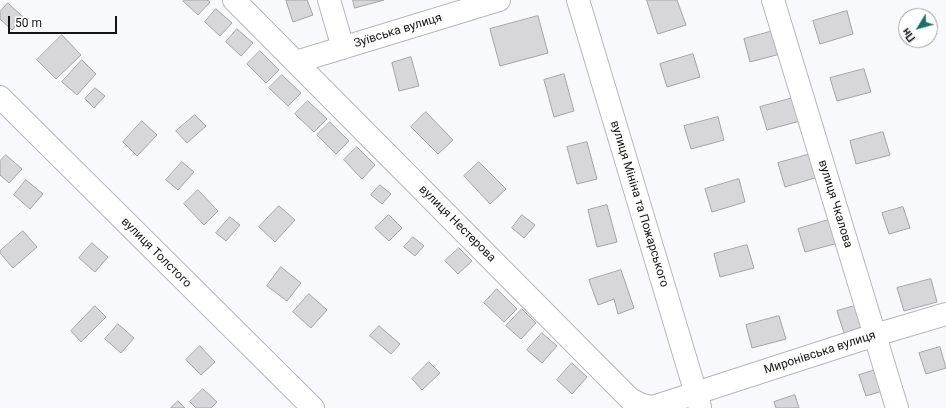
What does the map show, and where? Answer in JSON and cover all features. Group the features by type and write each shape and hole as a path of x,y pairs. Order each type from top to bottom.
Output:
{"street":[{"name":"вулиця Нестерова","path":"234,0 630,399 642,405 653,407 698,401"},
{"path":"329,0 343,48"},
{"name":"Зуївська вулиця","path":"296,62 499,0"},
{"name":"вулиця Мініна та Пожарського","path":"578,0 698,401"},
{"name":"вулиця Чкалова","path":"773,0 897,408"},
{"name":"вулиця Толстого","path":"0,97 313,408"},
{"name":"Миронівська вулиця","path":"698,401 875,335 946,314"}],"building":[{"path":"207,0 210,2 198,15 183,1"},
{"path":"307,0 313,15 293,22 286,1"},
{"path":"353,0 384,0 355,8"},
{"path":"647,0 677,0 686,25 658,34"},
{"path":"8,3 23,17 12,30 0,19 0,12"},
{"path":"216,9 232,23 220,36 205,22"},
{"path":"847,11 853,34 820,44 813,21"},
{"path":"538,16 548,53 500,66 490,29"},
{"path":"237,29 253,43 241,56 226,42"},
{"path":"777,30 784,53 750,62 744,39"},
{"path":"62,35 81,55 56,79 37,60"},
{"path":"260,51 279,70 266,83 247,64"},
{"path":"693,54 700,77 667,87 660,64"},
{"path":"411,57 419,86 399,91 392,63"},
{"path":"82,60 96,74 77,95 62,82"},
{"path":"864,69 871,92 837,101 830,78"},
{"path":"564,74 574,111 554,117 544,80"},
{"path":"282,75 301,93 288,106 269,88"},
{"path":"95,88 105,96 94,108 85,99"},
{"path":"793,98 800,121 767,130 760,107"},
{"path":"308,101 327,119 314,132 295,114"},
{"path":"426,112 453,140 438,154 411,127"},
{"path":"195,115 206,126 187,143 176,131"},
{"path":"718,117 724,140 691,149 684,126"},
{"path":"142,121 157,135 137,156 123,142"},
{"path":"330,122 349,141 336,154 317,135"},
{"path":"883,132 890,155 856,164 850,141"},
{"path":"587,142 597,179 577,184 567,147"},
{"path":"357,147 375,165 362,179 344,160"},
{"path":"811,154 818,177 785,187 778,163"},
{"path":"6,155 22,169 9,183 0,175 0,161"},
{"path":"182,162 194,172 178,190 166,180"},
{"path":"479,162 506,189 490,204 464,176"},
{"path":"739,179 745,202 712,212 705,189"},
{"path":"26,180 43,194 30,209 14,195"},
{"path":"380,185 391,194 382,204 371,195"},
{"path":"198,190 218,211 204,225 184,204"},
{"path":"607,205 617,242 597,247 588,210"},
{"path":"279,206 295,220 275,242 259,227"},
{"path":"903,207 910,228 889,234 882,213"},
{"path":"389,215 402,228 389,241 375,228"},
{"path":"522,215 535,225 524,238 512,228"},
{"path":"230,217 240,225 226,241 216,233"},
{"path":"832,219 838,243 805,252 798,229"},
{"path":"23,231 37,247 13,268 0,253 0,251"},
{"path":"413,237 424,246 415,256 404,247"},
{"path":"92,243 108,257 95,272 79,258"},
{"path":"747,245 754,268 720,277 714,254"},
{"path":"459,248 472,261 458,274 445,261"},
{"path":"281,267 301,283 287,301 267,286"},
{"path":"621,270 634,308 618,314 614,299 598,305 589,280"},
{"path":"931,279 937,302 904,311 897,288"},
{"path":"497,289 517,309 504,322 484,303"},
{"path":"309,294 327,310 311,328 293,312"},
{"path":"858,305 865,326 844,333 837,311"},
{"path":"95,306 106,317 81,342 71,331"},
{"path":"522,309 536,323 521,339 506,326"},
{"path":"779,316 786,339 752,348 746,325"},
{"path":"118,324 134,338 121,353 105,339"},
{"path":"379,326 400,344 391,354 370,336"},
{"path":"542,333 557,346 542,363 527,350"},
{"path":"200,346 215,362 201,375 186,360"},
{"path":"940,347 946,368 926,374 919,353"},
{"path":"429,362 440,373 422,390 412,379"},
{"path":"572,363 587,377 572,394 557,380"},
{"path":"879,369 886,390 866,396 859,375"},
{"path":"203,389 217,402 211,408 196,408 190,402"},
{"path":"795,395 799,408 776,408 774,402"},
{"path":"178,401 185,408 171,408"}]}
